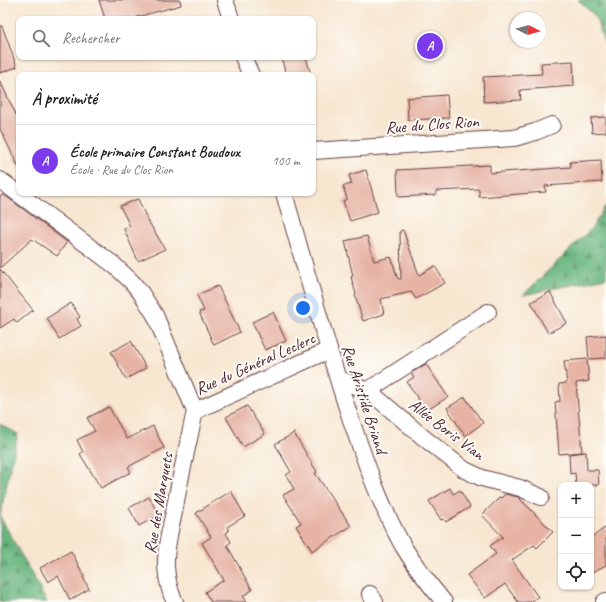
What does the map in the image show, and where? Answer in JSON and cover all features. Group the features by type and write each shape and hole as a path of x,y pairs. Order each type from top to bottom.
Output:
{"street":[{"path":"225,0 230,16"},
{"path":"244,60 250,72"},
{"name":"Rue du Clos Rion","path":"316,150 514,138 552,125"},
{"name":"Rue du Général Leclerc","path":"0,180 16,192"},
{"name":"Rue du Général Leclerc","path":"21,196 114,265 141,293 155,315 195,410 329,350"},
{"name":"Rue Aristide Briand","path":"285,196 329,350 364,458 389,518 412,560 444,602"},
{"path":"367,391 488,312"},
{"name":"Allée Boris Vian","path":"338,378 367,391 376,397 424,438 465,470 482,478 520,488 540,497"},
{"name":"Rue des Marquets","path":"175,602 169,585 166,566 167,556 175,507 195,410"}],"green space":[{"path":"578,0 606,0 606,48 595,16"},
{"path":"606,205 606,278 523,295 592,228"},
{"path":"0,424 18,434 0,516"},
{"path":"0,516 47,602 0,602"}],"building":[{"path":"99,0 180,0 181,5 141,16 104,16"},
{"path":"0,26 2,26 17,67 0,73"},
{"path":"282,60 307,60 310,72 285,72"},
{"path":"573,61 574,86 520,90 521,100 484,102 483,77 542,74 541,63"},
{"path":"0,81 16,115 16,162 0,129"},
{"path":"447,95 449,118 408,120 407,98"},
{"path":"606,117 606,132 592,133 591,118"},
{"path":"601,160 602,182 545,186 546,192 479,197 479,189 436,191 436,195 398,197 397,170 490,165 490,173 571,167 570,162"},
{"path":"366,170 378,212 350,221 343,201 347,199 343,186 352,184 349,175"},
{"path":"3,194 67,242 57,256 32,239 0,268 0,197"},
{"path":"138,199 147,219 165,249 138,261 124,229 130,226 120,206"},
{"path":"403,230 419,275 435,266 445,283 416,299 411,292 381,299 384,314 363,321 355,295 351,277 353,276 345,241 367,236 374,261 391,257 398,279 401,279 400,231"},
{"path":"0,269 33,310 17,323 14,319 0,328"},
{"path":"218,286 240,332 214,345 199,312 204,311 197,295"},
{"path":"550,292 567,323 548,333 531,302"},
{"path":"71,303 80,317 77,319 81,326 59,339 47,318"},
{"path":"273,312 286,341 265,350 252,322"},
{"path":"606,335 606,358 589,359 587,337"},
{"path":"131,341 146,368 126,379 111,352"},
{"path":"587,359 589,381 576,383 582,452 559,454 555,402 560,401 559,384 567,383 564,361"},
{"path":"426,364 448,397 426,411 407,382 414,377 411,373"},
{"path":"465,397 483,423 465,436 447,408"},
{"path":"247,406 265,434 243,447 226,417"},
{"path":"109,407 127,439 153,426 164,448 128,467 131,472 101,488 80,454 83,452 77,440 95,431 87,418"},
{"path":"294,433 317,472 315,473 351,526 312,551 296,526 301,523 283,495 294,489 286,475 291,472 275,444"},
{"path":"586,452 587,470 598,470 599,485 594,485 594,482 576,482 575,473 570,474 569,454"},
{"path":"450,488 453,494 460,490 470,507 446,522 444,519 441,520 429,501"},
{"path":"231,491 245,516 227,527 229,531 226,533 231,542 227,545 252,590 243,596 247,602 211,602 205,592 224,580 202,543 211,537 196,513"},
{"path":"505,494 518,497 553,532 537,548 534,545 512,560 538,597 530,602 518,602 505,584 485,598 467,575 496,554 490,546 503,537 482,515"},
{"path":"149,497 159,515 139,526 129,508"},
{"path":"606,527 606,565 594,571 594,554 594,536"},
{"path":"71,551 89,589 70,600 58,576 48,582 40,568"}],"place":[{"name":"École primaire Constant Boudoux","path":"430,46"}]}
